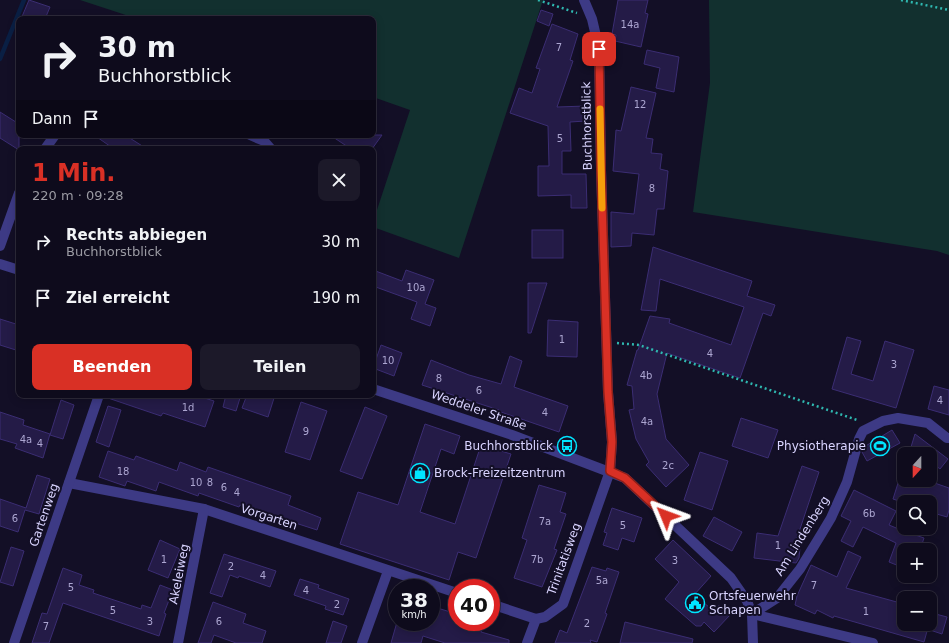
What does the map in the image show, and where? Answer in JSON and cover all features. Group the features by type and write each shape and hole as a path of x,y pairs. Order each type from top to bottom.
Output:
{"street":[{"name":"Buchhorstblick","path":"584,0 592,19 599,49 601,170 612,442 610,471"},
{"path":"257,138 264,141 268,146"},
{"path":"0,246 16,201"},
{"path":"0,264 16,269"},
{"name":"Weddeler Straße","path":"376,390 512,435 610,471 625,478 731,578 743,596 752,614"},
{"name":"Gartenweg","path":"14,643 98,398"},
{"path":"872,425 898,418 913,420 928,423 948,438"},
{"name":"Am Lindenberg","path":"752,614 777,598 800,569 831,518 839,501 847,482 859,439 863,431 872,425"},
{"name":"Trinitatisweg","path":"536,619 545,617 563,604 610,471"},
{"name":"Vorgarten","path":"69,484 204,509 448,590"},
{"name":"Akeleiweg","path":"178,643 204,509"},
{"path":"362,643 388,571"},
{"path":"500,607 536,619 527,643"},
{"path":"753,643 752,614 873,643"}],"path":[{"path":"538,0 592,19"},
{"path":"901,0 949,10"},
{"path":"607,342 639,345 872,425"}],"green space":[{"path":"80,0 543,0 459,258 376,228 376,213 410,110 376,98 376,16 129,16"},
{"path":"709,0 949,0 949,255 937,251 693,212 710,83"}],"building":[{"path":"29,0 50,7 46,16 22,16"},
{"path":"618,0 648,0 645,13 648,14 641,47 615,41 616,35 612,34"},
{"path":"541,10 553,14 549,26 537,21"},
{"path":"552,24 578,34 570,60 573,61 557,107 586,106 586,121 570,122 571,151 562,151 562,174 586,174 587,208 571,208 571,195 538,196 538,166 549,166 548,126 510,113 519,88 532,93 540,69 536,68"},
{"path":"647,50 679,57 674,92 656,88 660,68 644,64"},
{"path":"631,87 656,93 646,138 653,139 651,153 662,154 660,169 668,171 664,209 657,209 654,235 632,233 631,246 611,247 611,212 634,214 639,174 613,171 616,130 621,131"},
{"path":"0,112 16,122 16,138 19,138 19,146 16,146 16,148 0,138"},
{"path":"376,135 382,135 374,146 346,146 334,138 376,138"},
{"path":"98,138 130,138 142,146 110,146"},
{"path":"532,230 563,230 563,258 532,258"},
{"path":"653,247 752,281 747,296 775,305 771,316 763,313 740,378 667,353 657,394 666,439 689,465 666,487 646,465 649,462 636,439 629,410 634,409 632,386 627,385 637,350 650,316 670,319 669,323 731,345 744,307 660,279 656,311 641,310"},
{"path":"406,270 434,280 425,304 436,308 430,326 411,319 417,302 376,287 376,271 402,281"},
{"path":"528,283 547,283 531,333 528,333"},
{"path":"0,319 16,324 16,350 0,345"},
{"path":"548,320 578,322 577,357 547,356"},
{"path":"847,337 861,341 851,374 873,381 885,341 914,350 896,408 832,389"},
{"path":"381,345 402,353 394,376 376,369 376,359"},
{"path":"510,356 522,361 514,387 568,406 559,432 498,411 499,410 422,385 431,360 469,375 501,384"},
{"path":"934,386 949,390 949,415 928,409"},
{"path":"108,398 204,398 214,401 205,427 163,413 161,416"},
{"path":"225,398 240,398 236,411 223,407"},
{"path":"246,398 274,398 268,417 242,408"},
{"path":"61,400 74,405 63,439 50,435"},
{"path":"301,402 327,411 310,460 285,452"},
{"path":"108,406 121,410 109,447 96,442"},
{"path":"365,407 387,416 362,479 340,471"},
{"path":"0,412 24,420 23,425 50,434 43,458 15,448 17,444 0,439"},
{"path":"741,418 778,430 768,458 732,446"},
{"path":"425,424 460,436 454,454 441,449 420,512 455,524 481,445 511,454 476,558 458,552 448,580 340,544 358,492 398,505"},
{"name":"Physiotherapie","path":"892,430 900,443 867,461 862,452 864,447"},
{"path":"915,434 932,447 911,447"},
{"path":"108,451 134,460 136,456 177,471 180,462 206,472 208,467 291,496 288,505 321,518 317,530 240,505 239,507 199,493 198,496 159,482 156,491 127,481 125,486 99,477"},
{"path":"937,451 948,459 940,469 937,467"},
{"path":"700,452 728,461 712,510 684,500"},
{"path":"802,466 819,472 797,538 801,538 799,558 796,563 754,558 757,533 778,536"},
{"path":"37,475 50,479 39,514 25,510 18,532 0,526 0,499 26,508"},
{"path":"937,484 949,488 949,510 947,517 937,514 937,495 897,495 897,500 893,499 897,486 937,487"},
{"path":"539,485 566,493 560,512 566,514 554,549 557,550 542,587 514,578 527,540 522,538"},
{"path":"854,490 896,511 889,525 897,528 897,535 915,535 924,538 922,543 897,543 897,565 889,562 896,543 863,527 853,547 841,541 851,521 841,516"},
{"path":"612,508 642,518 634,542 622,538 618,550 603,545 607,533 604,532"},
{"path":"714,517 742,532 732,551 703,536"},
{"path":"160,540 180,549 168,578 148,570"},
{"path":"673,540 711,576 694,595 714,611 719,605 730,615 714,632 704,622 701,626 696,626 665,599 679,582 655,559"},
{"path":"11,547 24,551 13,586 0,582"},
{"path":"848,551 861,557 846,588 897,602 897,631 927,631 924,642 834,616 833,618 817,610 815,614 795,605 797,596 811,565 837,577"},
{"path":"224,554 276,571 270,587 239,576 238,578 230,575 222,597 210,593"},
{"path":"592,567 606,571 607,568 619,572 597,642 590,640 591,643 555,643 560,630 567,633"},
{"path":"63,568 82,575 79,585 94,590 93,593 141,609 142,605 151,608 160,585 173,590 164,613 166,614 159,636 63,603 49,643 32,643 42,613 47,614"},
{"path":"300,579 319,585 318,588 349,599 343,615 325,609 326,606 294,595"},
{"path":"213,602 246,614 243,623 266,631 262,643 236,643 214,635 211,643 198,643"},
{"path":"440,609 448,611 448,631 481,631 509,640 509,643 445,643 423,636 421,643 391,643 394,631 440,631"},
{"path":"937,614 947,617 942,634 933,631 937,631"},
{"path":"333,621 347,626 341,643 326,643"},
{"path":"625,622 693,639 692,643 620,643"}],"waterway":[{"path":"17,16 24,0"},
{"path":"0,59 16,20"}],"slow traffic":[{"path":"600,109 602,208"}],"place":[{"name":"Buchhorstblick","path":"567,446"},
{"name":"Physiotherapie","path":"880,446"},
{"name":"Brock-Freizeitzentrum","path":"420,473"},
{"name":"Ortsfeuerwehr Schapen","path":"695,603"}],"route":[{"path":"599,49 608,392 612,442 610,471 625,478 666,516"}]}
